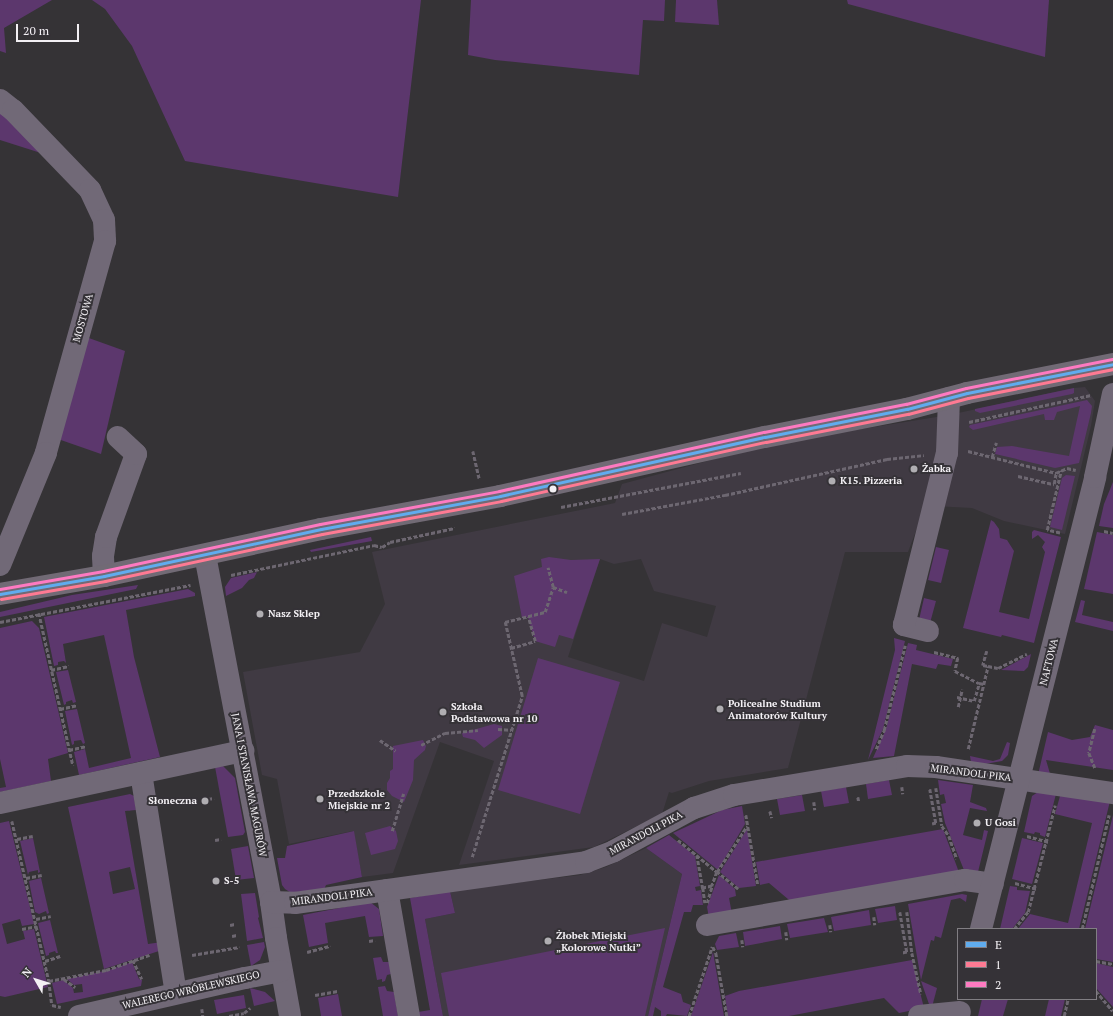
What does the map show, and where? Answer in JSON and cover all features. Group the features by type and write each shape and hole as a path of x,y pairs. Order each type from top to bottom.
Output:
{"main road":[{"path":"0,594 104,576 321,529 500,496 949,398 1113,364"}],"street":[{"name":"MOSTOWA","path":"0,100 13,110 90,190 104,220 105,241 46,453 0,565"},
{"name":"NAFTOWA","path":"981,928 1001,883 1006,826 1020,779 1107,447 1113,394"},
{"path":"924,636 904,625 947,453 949,398"},
{"path":"104,576 103,556 106,537 136,454 118,437"},
{"name":"JANA I STANISŁAWA MAGURÓW","path":"205,555 271,902 281,971 290,1016"},
{"path":"4,802 243,751"},
{"name":"MIRANDOLI PIKA","path":"271,902 295,903 586,862 614,851 694,808 734,795 907,766 936,767 1020,779 1109,797"},
{"path":"141,773 176,993"},
{"path":"711,932 902,900 966,880 1001,883"},
{"path":"387,890 409,1016"},
{"name":"WALEREGO WRÓBLEWSKIEGO","path":"71,1011 176,993 281,971"},
{"path":"922,1015 961,1009"}],"path":[{"path":"968,422 1091,395"},
{"path":"992,457 996,443"},
{"path":"622,514 724,495 887,459 947,453 959,449 1056,473 1067,468"},
{"path":"473,451 479,479"},
{"path":"1061,471 1048,530 1065,534"},
{"path":"1018,476 1054,484 1056,473"},
{"path":"466,879 522,696 505,622 545,612 553,586 548,568"},
{"path":"0,622 39,613 190,585"},
{"path":"553,586 567,592"},
{"path":"39,613 74,771"},
{"path":"511,648 535,641 528,617"},
{"path":"875,752 884,730 906,642 924,636 958,658 955,671 984,684"},
{"path":"987,651 983,665 998,668 1030,653"},
{"path":"51,670 69,666"},
{"path":"968,749 988,666"},
{"path":"958,697 974,701 979,683"},
{"path":"958,707 958,697 962,689"},
{"path":"60,709 77,706"},
{"path":"498,729 512,730"},
{"path":"1082,928 1109,797 1089,753 1095,729"},
{"path":"421,745 445,733 478,730"},
{"path":"380,740 396,751"},
{"path":"70,750 86,746"},
{"path":"929,784 936,823 932,824"},
{"path":"936,784 942,826 949,836 966,880"},
{"path":"392,831 403,794"},
{"path":"208,799 214,798"},
{"path":"1015,928 1028,912 1036,888 1056,799"},
{"path":"4,802 16,839 26,878 45,961 52,1005 71,1011"},
{"path":"745,813 758,885"},
{"path":"697,855 706,906 717,872 747,826"},
{"path":"1021,834 1047,841"},
{"path":"16,839 33,836"},
{"path":"674,837 738,889"},
{"path":"215,840 221,839"},
{"path":"26,878 42,875"},
{"path":"222,882 228,881"},
{"path":"1001,883 1036,888"},
{"path":"703,888 712,886"},
{"path":"902,900 907,952 902,953"},
{"path":"902,900 922,1015"},
{"path":"35,919 51,916"},
{"path":"230,925 235,924"},
{"path":"22,930 37,926"},
{"path":"689,1016 712,946 711,932"},
{"path":"232,936 237,935"},
{"path":"307,952 330,946"},
{"path":"712,946 716,953 727,1016"},
{"path":"186,956 239,947"},
{"path":"49,981 106,970 150,955"},
{"path":"45,961 60,956"},
{"path":"133,960 144,981"},
{"path":"1097,961 1113,964"},
{"path":"63,979 75,987"},
{"path":"315,995 338,991"},
{"path":"1097,992 1113,1011"},
{"path":"1064,1016 1068,1000"},
{"path":"230,1016 244,1013 250,1008"}],"shaded area":[{"path":"0,0 52,0 4,28 6,53 0,51"},
{"path":"92,0 421,0 398,197 185,161 132,46 105,9"},
{"path":"471,0 665,0 664,21 643,20 639,75 495,60 468,55"},
{"path":"676,0 717,0 719,25 675,22"},
{"path":"847,0 1049,0 1045,57 848,4"},
{"path":"0,109 44,154 0,140"},
{"path":"86,337 125,351 101,454 58,439"},
{"path":"1085,387 1095,401 1091,426 1065,534 1004,521 972,508 934,506 924,510 908,552 845,552 788,768 709,781 672,793 669,792 662,814 594,847 459,865 494,761 440,742 393,873 362,877 353,831 289,844 277,779 262,775 243,672 360,652 385,604 372,552 615,503 622,484 774,443 949,415 1074,388","holes":["600,559 614,564 641,559 654,591 716,606 707,637 662,623 644,681 568,657"]},
{"path":"1074,388 1074,393 1072,394 980,413 975,411 975,409"},
{"path":"1087,400 1092,406 1079,463 1055,468 995,454 997,447 1012,446 1069,456 1080,406 1057,412 1054,420 1045,420 1044,414 973,430 969,427 970,425"},
{"path":"1066,475 1075,476 1062,530 1050,527 1062,478"},
{"path":"1113,482 1113,528 1099,526 1104,504"},
{"path":"991,520 999,529 1000,538 1007,540 1014,551 999,612 1029,619 1045,552 1042,547 1045,542 1038,535 1032,539 1032,532 1034,530 1061,537 1034,643 1002,635 1001,637 963,628"},
{"path":"1097,532 1113,535 1113,594 1084,589"},
{"path":"371,537 372,541 311,552 310,550"},
{"path":"936,547 949,550 941,583 928,580"},
{"path":"549,557 571,560 600,559 573,639 559,635 555,647 535,641 528,617 522,618 514,576 542,567 541,559"},
{"path":"257,572 254,578 249,580 242,588 226,596 225,587 231,578"},
{"path":"138,585 136,589 0,617 0,612 72,595"},
{"path":"188,589 195,593 195,596 126,610 134,657 160,757 79,775 74,752 85,749 89,768 131,758 104,635 63,644 66,663 64,661 58,662 58,665 54,666 44,617"},
{"path":"924,598 936,601 930,623 919,620"},
{"path":"1081,600 1085,601 1082,615 1113,622 1113,631 1075,622"},
{"path":"32,621 39,628 68,753 48,759 51,781 0,792 0,788 6,787 0,759 0,628"},
{"path":"894,638 905,641 883,729 868,760 895,650"},
{"path":"908,643 917,645 916,650 953,659 951,666 938,664 936,669 912,664 894,756 873,758 886,729"},
{"path":"1031,654 1028,667 1024,671 1001,670"},
{"path":"538,658 620,682 580,814 498,790"},
{"path":"68,670 76,702 73,703 72,700 66,702 64,705 56,672"},
{"path":"77,709 85,743 83,744 81,740 74,741 74,744 72,745 65,711"},
{"path":"494,724 502,726 502,735 484,748 475,740 463,737 462,733"},
{"path":"1095,725 1113,730 1113,770 1046,760 1051,777 1038,775 1048,732 1072,740 1090,737"},
{"path":"423,740 426,746 425,750 414,760 413,780 404,802 392,796 387,790 390,771 393,769 393,746"},
{"path":"1007,742 1010,743 1008,755 1002,761 985,764 971,762 970,756 993,761 1000,759"},
{"path":"223,766 235,778 245,832 243,835 228,837 215,767"},
{"path":"889,780 892,795 868,799 866,784"},
{"path":"938,780 973,785 970,802 986,808 987,811 970,808 963,835 982,840 984,830 988,831 978,872 966,875 945,823 941,804 946,803 944,794 940,795"},
{"path":"846,787 849,803 824,807 821,791"},
{"path":"1038,792 1056,794 1045,837 1040,835 1040,833 1035,832 1034,834 1024,832 1032,796"},
{"path":"130,794 134,796 136,810 125,811 148,944 162,942 159,951 104,969 68,807","holes":["130,867 135,889 113,894 109,872"]},
{"path":"802,795 805,811 780,815 777,799"},
{"path":"1060,796 1110,801 1079,928 1019,928 1030,914 1068,923 1092,823 1055,814"},
{"path":"742,806 745,824 718,870 673,833 722,810"},
{"path":"1113,815 1113,962 1097,959 1097,928 1085,928"},
{"path":"9,821 34,924 22,926 20,919 2,924 7,944 25,939 23,931 34,929 48,987 5,997 0,996 0,823"},
{"path":"390,826 396,831 398,841 395,849 371,855 365,833"},
{"path":"747,829 756,886 739,888 720,872"},
{"path":"943,829 960,875 795,905 769,883 760,885 756,862"},
{"path":"354,831 362,877 326,885 322,894 299,898 285,889 282,885 277,858 285,858 287,846"},
{"path":"669,835 695,856 700,886 695,887 696,891 701,890 703,905 693,905 691,912 684,912 663,987 681,994 683,1002 691,1005 687,1016 667,1014 666,1016 661,1016 661,1011 655,1007 653,1016 648,1016 682,874 646,848"},
{"path":"33,838 40,872 38,873 38,870 29,872 28,875 20,841"},
{"path":"1022,838 1043,843 1032,884 1012,879"},
{"path":"248,846 254,878 236,880 231,849"},
{"name":"Żłobek Miejski „Kolorowe Nutki”","path":"646,848 682,874 648,1016 443,1016 425,919 455,913 450,891 580,875 606,867"},
{"path":"719,875 735,889 736,896 729,898 732,914 709,918 707,907"},
{"path":"41,878 49,913 47,914 46,911 39,914 35,912 29,881"},
{"path":"1010,886 1017,887 1017,890 1030,891 1025,913 1013,928 1000,928"},
{"path":"450,891 455,913 425,919 443,1016 416,1016 418,1012 430,1010 410,898"},
{"path":"255,893 258,918 263,938 247,941 241,894"},
{"path":"962,894 967,895 966,902 960,898 951,900 941,938 935,936 934,941 931,940 921,980 908,904"},
{"path":"370,902 379,909 383,936 369,937 365,916 325,923 328,943 309,947 303,915"},
{"path":"895,906 897,920 878,923 875,909"},
{"path":"869,910 871,925 834,931 831,917"},
{"path":"824,918 828,932 790,938 787,924"},
{"path":"50,920 58,953 55,951 46,956 38,923"},
{"path":"780,926 782,939 745,946 743,932"},
{"path":"665,928 645,1016 449,1016 441,973"},
{"path":"736,933 739,947 717,950 715,944 719,936"},
{"path":"264,942 265,947 260,960 251,966 247,945"},
{"path":"713,952 724,1016 691,1016"},
{"path":"381,957 383,962 389,962 391,974 387,975 385,981 382,982 382,979 377,980 373,958"},
{"path":"912,960 924,1008 899,1013 884,998 789,1016 728,1016 725,996 739,991"},
{"path":"132,962 139,979 142,980 141,986 57,1004 52,983 63,980 73,988 74,993 83,992 82,984 74,985 67,979 109,970"},
{"path":"1097,963 1113,967 1113,1007 1097,989"},
{"path":"921,981 937,988 932,1007 930,1007"},
{"path":"385,986 387,991 394,992 398,1016 383,1016 378,987"},
{"path":"250,988 265,992 275,1001 254,1006"},
{"path":"338,994 342,1016 321,1016 318,998"},
{"path":"244,995 246,1008 217,1014 214,1000"},
{"path":"982,1000 1008,1000 1003,1016 978,1016"},
{"path":"1049,1000 1065,1000 1061,1016 1045,1016"}],"transit line":[{"name":"2","path":"0,589 103,571 320,524 499,491 764,432 906,404 966,388 1112,359"},
{"name":"E","path":"0,594 104,576 321,529 500,496 765,437 907,409 967,393 1113,364"},
{"name":"1","path":"1,599 105,581 322,534 501,501 766,442 908,414 968,398 1113,369"}],"place":[{"name":"Żabka","path":"914,469"},
{"name":"K15. Pizzeria","path":"832,481"},
{"name":"Nasz Sklep","path":"260,614"},
{"name":"Policealne Studium Animatorów Kultury","path":"720,709"},
{"name":"Szkoła Podstawowa nr 10","path":"443,712"},
{"name":"Przedszkole Miejskie nr 2","path":"320,799"},
{"name":"Słoneczna","path":"205,801"},
{"name":"U Gosi","path":"977,823"},
{"name":"S-5","path":"216,881"},
{"name":"Żłobek Miejski „Kolorowe Nutki”","path":"548,941"}]}
